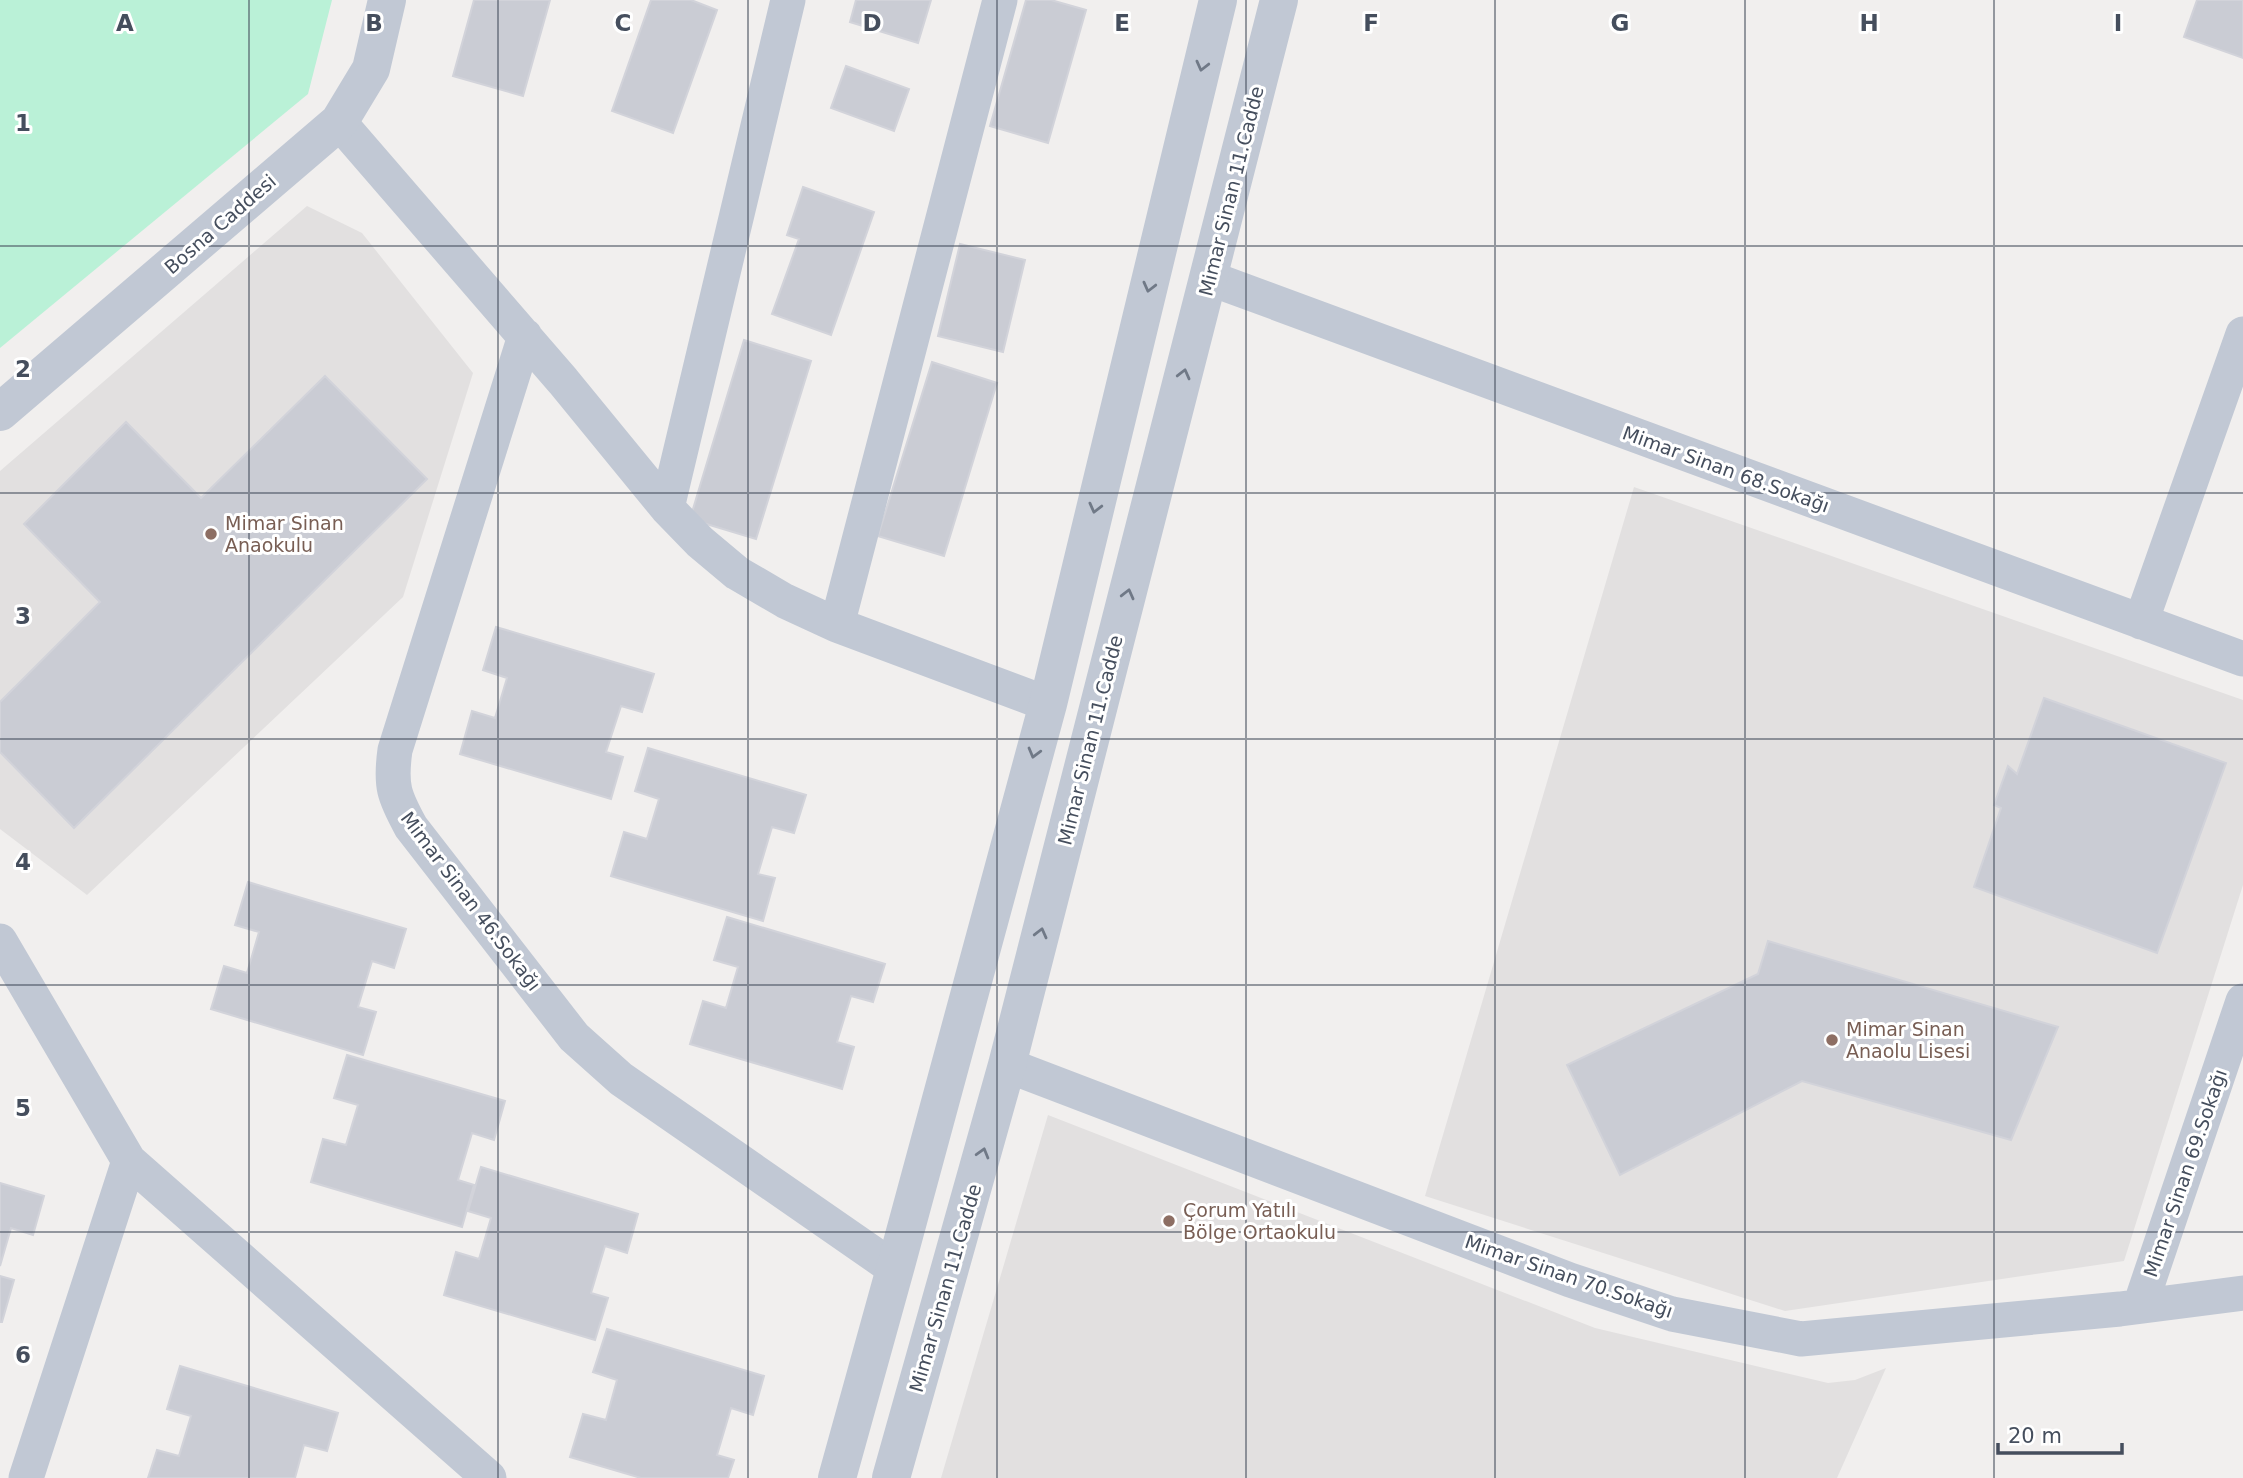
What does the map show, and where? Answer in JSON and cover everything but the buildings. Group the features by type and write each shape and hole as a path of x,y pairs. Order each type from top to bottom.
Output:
{"street":[{"name":"Bosna Caddesi","path":"0,412 339,121 371,69 387,0"},
{"path":"667,508 788,0"},
{"path":"837,625 1000,0"},
{"path":"837,1478 1048,704 1219,0"},
{"name":"Mimar Sinan 11.Cadde","path":"891,1478 1007,1065 1279,0"},
{"path":"339,121 525,337 667,508 700,542 737,573 785,601 837,625 1048,704"},
{"name":"Mimar Sinan 68.Sokağı","path":"1209,278 2243,659"},
{"path":"2141,622 2243,334"},
{"name":"Mimar Sinan 46.Sokağı","path":"525,337 395,750 391,776 396,800 411,827 574,1037 621,1079 895,1269"},
{"path":"0,940 129,1161 489,1478"},
{"name":"Mimar Sinan 69.Sokağı","path":"2140,1306 2243,1001"},
{"name":"Mimar Sinan 70.Sokağı","path":"1007,1065 1570,1280 1672,1314 1801,1339 2140,1306 2243,1293"},
{"path":"26,1478 129,1161"}],"shaded area":[{"name":"Mimar Sinan Anaokulu","path":"307,206 362,233 473,373 403,597 87,895 0,829 0,471"},
{"name":"Mimar Sinan Anaolu Lisesi","path":"1634,487 2243,700 2243,885 2124,1261 1785,1311 1425,1196"},
{"name":"Çorum Yatılı Bölge Ortaokulu","path":"1048,1115 1595,1328 1828,1383 1855,1380 1886,1368 1837,1478 941,1478"}],"green space":[{"path":"0,0 332,0 308,94 0,348"}],"place":[{"name":"Mimar Sinan Anaokulu","path":"211,534"},
{"name":"Mimar Sinan Anaolu Lisesi","path":"1832,1040"},
{"name":"Çorum Yatılı Bölge Ortaokulu","path":"1169,1221"}]}
